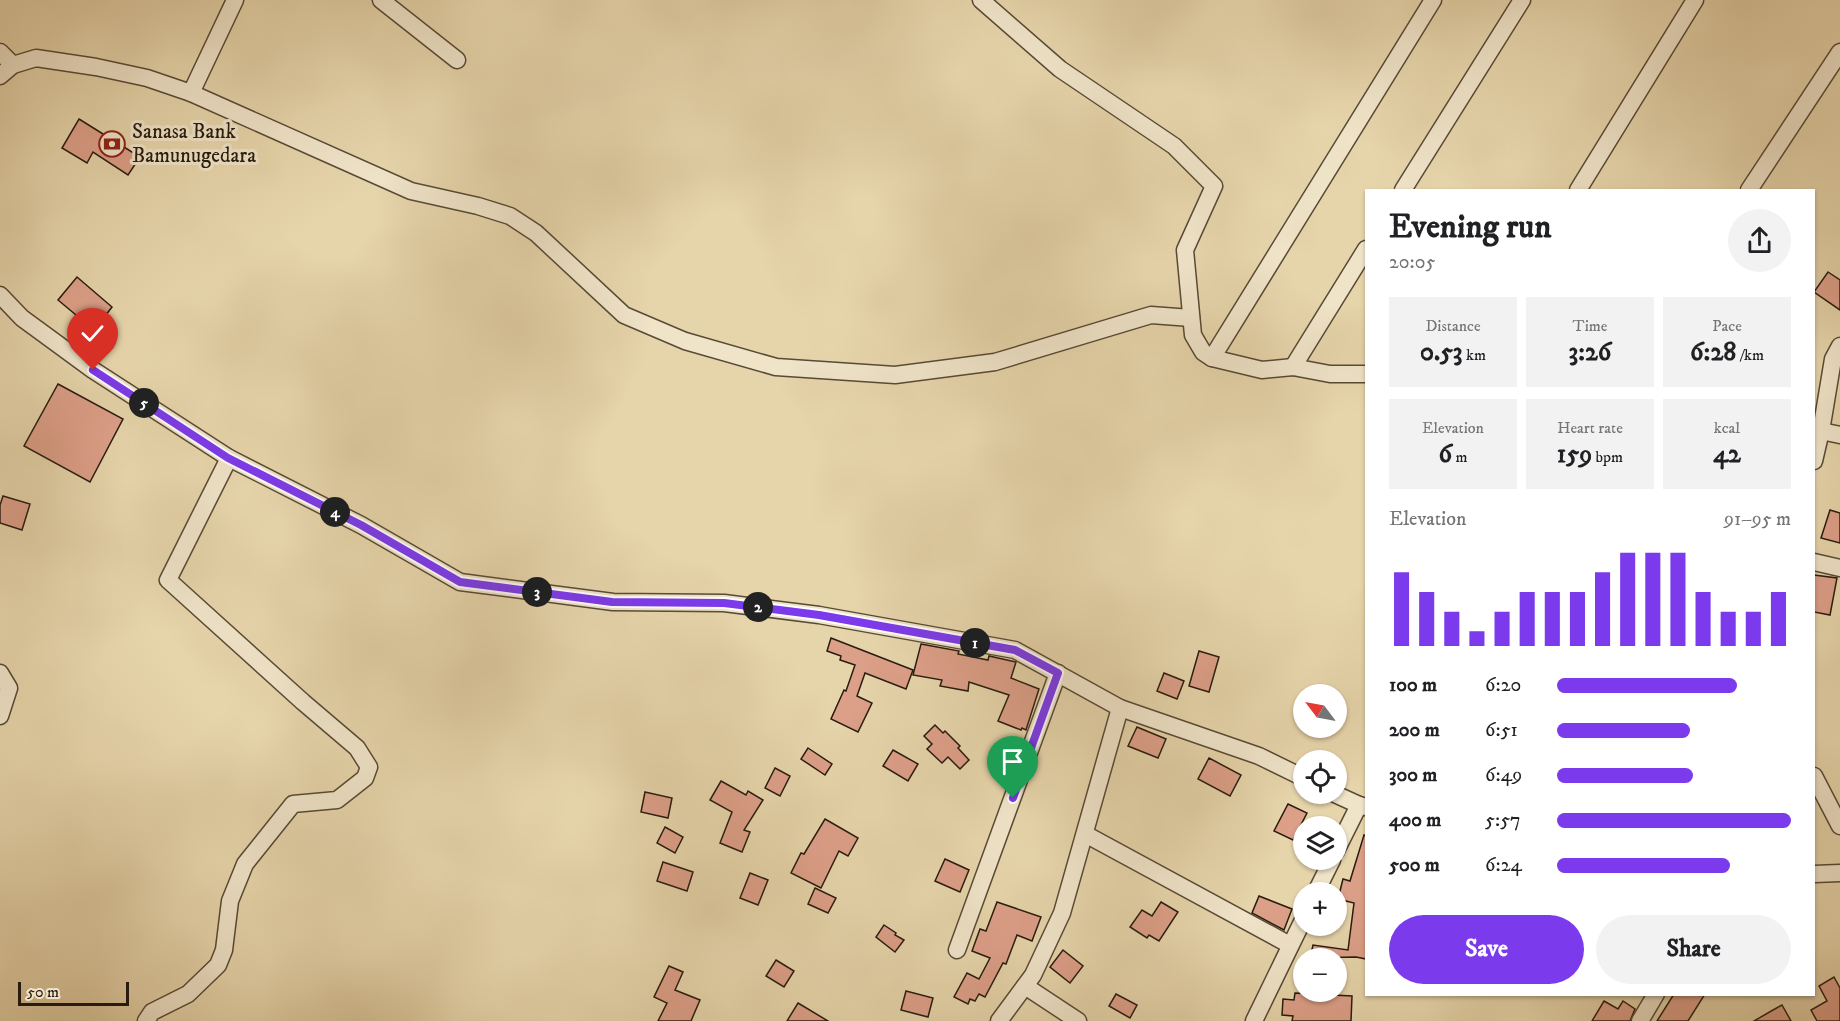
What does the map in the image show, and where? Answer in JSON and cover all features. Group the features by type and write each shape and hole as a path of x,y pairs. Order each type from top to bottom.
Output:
{"street":[{"path":"191,93 235,0"},
{"path":"381,0 457,60"},
{"path":"981,0 1060,69 1174,146 1214,186 1185,250 1193,335 1203,352 1212,358 1262,370 1293,367 1330,374 1365,375"},
{"path":"1212,358 1432,0"},
{"path":"1404,189 1522,0"},
{"path":"1579,189 1695,0"},
{"path":"0,52 14,65"},
{"path":"1750,189 1840,52"},
{"path":"0,76 14,65 36,58 147,78 191,93 411,191 478,206 510,216 536,233 624,315 685,341 776,367 895,375 995,362 1151,315 1191,318"},
{"path":"1293,367 1365,251"},
{"path":"0,296 22,318 93,370 228,458 361,525 460,582 612,602 724,603 819,615 1015,650 1120,708 1259,756 1293,773"},
{"path":"1815,457 1833,359 1840,346"},
{"path":"1821,432 1840,435"},
{"path":"146,1021 152,1012 188,994 218,965 224,950 230,901 245,864 293,804 337,800 365,778 369,767 357,748 168,580 228,458"},
{"path":"1815,562 1840,568"},
{"path":"0,673 9,688 0,716"},
{"path":"957,950 1058,673"},
{"path":"999,1021 1033,975 1062,913 1120,708"},
{"path":"1815,778 1840,826"},
{"path":"1347,799 1363,806 1347,833"},
{"path":"1085,834 1290,945"},
{"path":"1815,874 1840,873"},
{"path":"1254,1021 1295,936"},
{"path":"1025,986 1078,1021"},
{"path":"1640,1021 1655,996"}],"building":[{"path":"79,119 140,157 128,175 93,152 87,163 62,148"},
{"path":"1828,272 1840,280 1840,310 1815,293"},
{"path":"77,277 112,307 94,330 58,300"},
{"path":"58,384 123,419 90,482 24,446"},
{"path":"3,496 30,504 22,530 0,523 0,505"},
{"path":"1830,510 1840,513 1840,543 1821,538"},
{"path":"1815,575 1837,578 1830,615 1815,612"},
{"path":"831,638 913,670 906,689 865,673 857,696 872,703 858,732 831,719 844,690 846,691 855,665 840,660 841,656 827,651"},
{"path":"921,644 959,651 958,654 988,660 989,656 1016,662 1011,678 1039,689 1026,730 998,721 1009,695 969,682 968,691 940,686 942,680 913,675"},
{"path":"1199,651 1219,657 1209,692 1189,686"},
{"path":"1164,673 1184,681 1177,699 1157,691"},
{"path":"935,725 943,733 945,731 960,746 958,748 969,760 960,769 948,757 942,763 927,749 932,744 924,736"},
{"path":"1137,727 1166,739 1158,758 1128,746"},
{"path":"808,748 832,764 825,775 801,759"},
{"path":"893,750 918,764 908,781 883,766"},
{"path":"1209,758 1241,775 1230,796 1198,779"},
{"path":"775,768 790,776 780,796 765,788"},
{"path":"721,781 746,795 748,791 763,800 744,830 750,832 742,852 720,843 732,812 710,800"},
{"path":"645,792 672,798 668,818 641,812"},
{"path":"1288,804 1307,813 1305,816 1293,816 1293,840 1274,831"},
{"path":"825,819 858,838 848,856 839,851 821,888 791,873 801,853 804,854"},
{"path":"665,827 683,837 675,853 657,843"},
{"path":"1364,835 1365,959 1347,957 1354,903 1347,901 1347,882 1342,882 1343,879 1350,881"},
{"path":"945,859 969,870 960,892 935,881"},
{"path":"663,862 693,872 687,891 657,881"},
{"path":"750,873 768,880 758,905 740,898"},
{"path":"815,888 836,898 828,913 808,904"},
{"path":"1259,896 1292,909 1284,930 1252,913"},
{"path":"997,902 1041,917 1032,941 1017,935 1006,964 1003,963 985,997 979,994 975,1001 970,999 968,1004 954,997 967,973 979,979 990,958 972,951 980,929 986,931"},
{"path":"1161,902 1178,912 1159,941 1149,935 1147,938 1130,927 1142,910 1152,916"},
{"path":"884,925 904,940 895,952 876,937"},
{"path":"1313,945 1334,948 1312,948"},
{"path":"1063,950 1083,966 1070,983 1050,967"},
{"path":"776,960 794,971 784,987 766,976"},
{"path":"669,966 683,972 675,990 700,1000 691,1021 658,1021 667,1003 654,997"},
{"path":"1834,977 1840,988 1840,1021 1817,1021 1811,1010 1827,1001 1819,986"},
{"path":"906,991 933,998 928,1017 901,1010"},
{"path":"1116,994 1137,1005 1130,1018 1109,1006"},
{"path":"1347,996 1352,996 1351,1021 1292,1021 1293,1016 1282,1015 1283,999 1293,1000 1293,1002 1347,1002"},
{"path":"1673,996 1704,996 1688,1021 1657,1021"},
{"path":"1604,1001 1618,1009 1623,1001 1635,1009 1630,1021 1592,1021"},
{"path":"798,1003 828,1021 787,1021"},
{"path":"1782,1005 1791,1021 1754,1021 1773,1010"}],"place":[{"name":"Sanasa Bank Bamunugedara","path":"112,144"}],"route":[{"path":"93,370 228,458 361,525 460,582 612,602 724,603 819,615 1015,650 1058,673 1013,798"}]}
